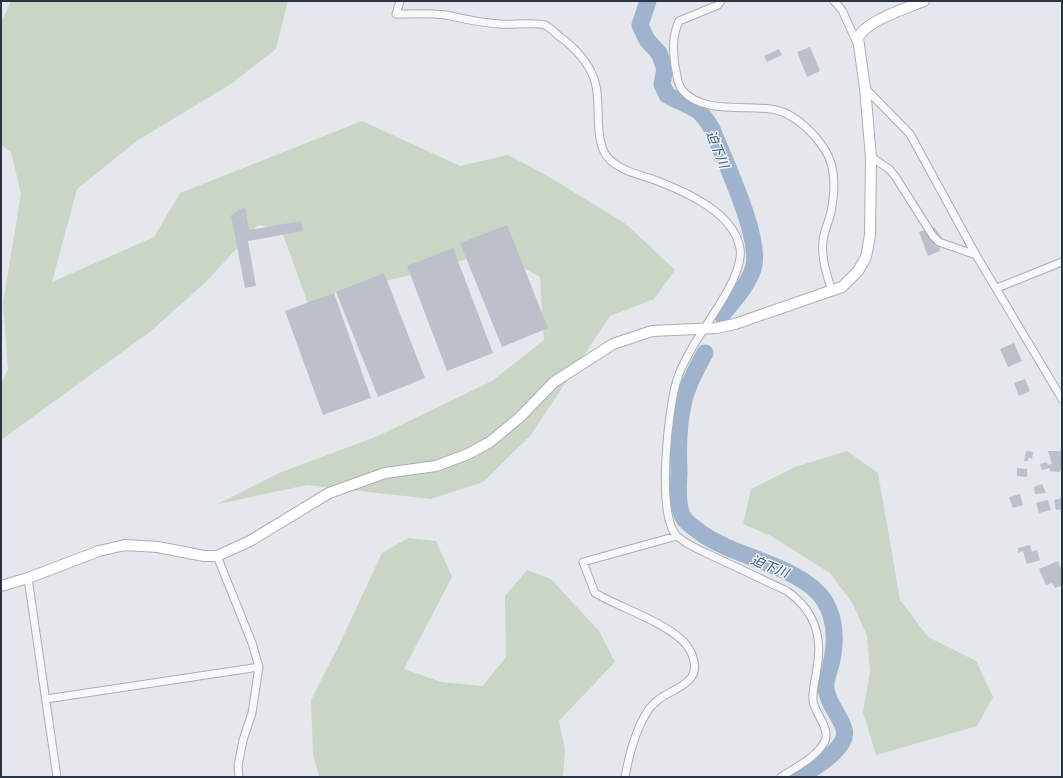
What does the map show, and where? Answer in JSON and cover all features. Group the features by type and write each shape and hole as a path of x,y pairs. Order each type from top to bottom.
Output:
{"street":[{"path":"400,1 396,14 444,15 476,22 503,25 544,25 575,48 588,64 596,86 603,152 611,161 622,169 658,181 703,203 721,214 733,228 740,249 739,261 725,297 704,328 678,377 670,410 666,477 667,511 670,524 677,536 693,546 787,591 800,601 809,612 818,633 819,648 813,691 813,702 827,733 824,742 808,760 781,777"},
{"path":"721,1 718,4 679,21 674,32 678,82 683,91 694,99 721,107 777,110 791,116 812,134 826,150 832,169 833,182 831,211 823,241 824,266 832,291"},
{"path":"834,1 842,10 858,45"},
{"path":"1,586 28,578 99,551 124,545 158,547 204,556 217,556 250,541 329,493 385,473 436,466 468,454 490,442 519,418 554,382 613,344 652,331 704,328 735,324 842,287 855,276 866,257 870,235 871,157 865,88 858,38 860,32 866,28 924,1"},
{"path":"865,88 910,134 976,255 1062,399"},
{"path":"871,157 889,169 895,176 933,236 940,242 976,255"},
{"path":"997,288 1062,262"},
{"path":"625,777 636,736 649,709 661,696 689,681 695,668 693,655 683,641 664,627 595,593 583,562 677,536"},
{"path":"217,556 252,643 260,667 252,714 243,740 238,766 239,777"},
{"path":"28,578 57,777"},
{"path":"46,699 260,667"}],"green space":[{"path":"11,1 288,1 276,49 231,84 138,140 77,189 52,282 154,237 180,193 362,121 460,166 508,155 546,175 626,224 675,270 654,299 610,316 530,436 483,482 431,499 307,485 218,504 279,473 378,436 492,381 544,340 540,277 492,251 424,272 336,292 308,304 281,229 258,225 206,282 151,331 1,440 1,384 8,369 3,303 21,194 11,152 1,145 1,23"},
{"path":"847,451 878,473 900,600 928,637 976,661 993,697 977,726 876,755 863,712 870,672 867,636 853,604 830,573 771,536 743,524 751,489 795,467"},
{"path":"408,538 436,541 452,577 404,669 441,682 483,686 506,657 505,596 527,570 551,579 599,631 615,662 559,721 565,750 563,777 319,777 313,754 311,700 341,641 382,553"}],"building":[{"path":"810,47 820,71 807,77 797,52"},
{"path":"779,49 782,55 767,62 764,56"},
{"path":"245,207 249,230 301,221 303,231 248,241 256,286 245,288 231,215"},
{"path":"507,225 548,328 502,347 460,243"},
{"path":"934,227 943,239 939,242 940,251 928,256 919,232"},
{"path":"453,248 493,353 447,371 407,266"},
{"path":"384,273 425,378 378,397 336,292"},
{"path":"334,293 371,398 323,415 285,311"},
{"path":"1014,343 1022,361 1008,367 1000,349"},
{"path":"1025,379 1030,391 1019,396 1014,383"},
{"path":"1026,451 1033,452 1032,459 1029,457 1028,461 1024,461"},
{"path":"1048,451 1062,451 1062,468 1059,472 1050,471 1050,468 1042,470 1040,464 1047,462 1048,465 1052,464"},
{"path":"1017,468 1027,469 1027,477 1017,476"},
{"path":"1042,484 1046,493 1035,494 1034,487"},
{"path":"1020,494 1023,505 1013,508 1009,497"},
{"path":"1062,498 1062,509 1056,510 1054,500"},
{"path":"1048,500 1051,510 1039,513 1036,503"},
{"path":"1030,545 1032,552 1037,550 1040,560 1027,564 1023,551 1018,553 1018,548"},
{"path":"1058,561 1062,571 1062,585 1055,588 1052,583 1046,585 1039,569"}],"waterway":[{"name":"迫下川","path":"648,1 640,25 647,40 659,53 665,69 662,84 667,95 693,108 707,121 712,129 733,179 748,220 755,256 753,269 739,294 722,315"},
{"name":"迫下川","path":"705,353 688,388 681,416 678,493 679,506 683,517 691,526 715,542 784,570 814,588 828,607 833,623 834,648 826,689 828,698 844,729 844,736 841,743 829,757 800,777"}]}
